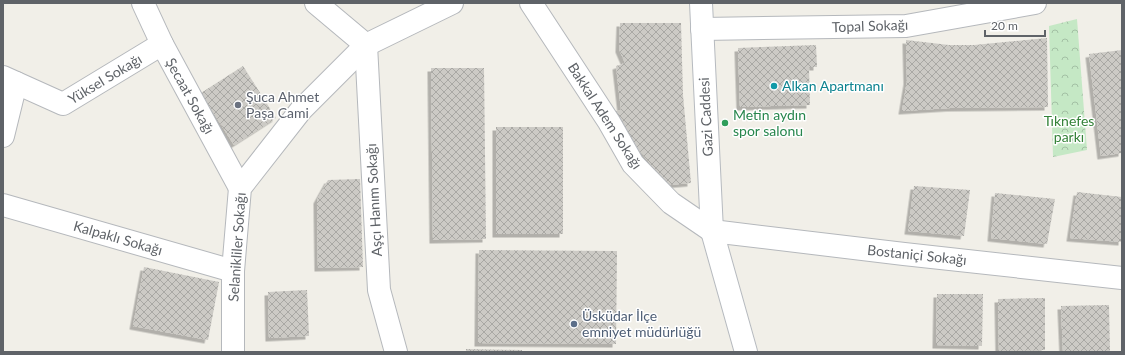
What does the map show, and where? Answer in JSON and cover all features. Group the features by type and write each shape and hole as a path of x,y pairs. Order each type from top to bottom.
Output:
{"street":[{"name":"Şecaat Sokağı","path":"143,3 162,44 240,188"},
{"path":"316,3 366,45"},
{"name":"Selanikliler Sokağı","path":"233,352 233,271 240,188 301,110 366,45 452,3"},
{"name":"Bakkal Adem Sokağı","path":"531,3 609,122 633,164 671,203 712,231"},
{"name":"Gazi Caddesi","path":"700,3 712,231 746,352"},
{"name":"Topal Sokağı","path":"702,29 906,26 977,8 1035,3"},
{"name":"Yüksel Sokağı","path":"10,80 63,104 162,44"},
{"name":"Aşçı Hanım Sokağı","path":"366,45 379,290 396,352"},
{"path":"3,136 10,80"},
{"name":"Kalpaklı Sokağı","path":"3,205 233,271"},
{"name":"Bostaniçi Sokağı","path":"712,231 1122,278"}],"green space":[{"name":"Tıknefes parkı","path":"1077,19 1087,150 1053,157 1049,26"}],"building":[{"path":"620,23 681,23 683,95 691,183 668,185 628,137 614,112 621,110 616,66 625,63 619,49"},
{"path":"1047,38 1048,107 950,108 902,111 907,81 906,40 949,45 974,45"},
{"name":"Alkan Apartmanı","path":"816,45 817,67 809,67 810,105 740,107 738,48"},
{"path":"1122,50 1122,153 1101,156 1089,54"},
{"name":"Şuca Ahmet Paşa Cami","path":"243,66 276,118 234,145 201,93"},
{"path":"431,68 484,68 486,239 433,240"},
{"path":"496,127 563,127 563,234 496,234"},
{"path":"360,179 363,267 318,268 317,200 328,180"},
{"path":"914,186 970,190 964,236 908,231"},
{"path":"1077,192 1122,197 1122,242 1070,238"},
{"path":"995,193 1055,199 1047,244 991,238"},
{"path":"479,250 617,251 616,344 478,343"},
{"path":"144,267 219,282 208,340 133,326"},
{"path":"307,290 309,336 269,338 268,292"},
{"path":"937,294 983,294 982,346 936,345"},
{"path":"1045,298 1045,350 999,351 998,299"},
{"path":"1109,305 1110,352 1063,352 1061,306"},
{"path":"466,349 522,350 522,352 466,352"}],"place":[{"name":"Alkan Apartmanı","path":"774,86"},
{"name":"Şuca Ahmet Paşa Cami","path":"238,105"},
{"name":"Metin aydın spor salonu","path":"725,123"},
{"name":"Üsküdar İlçe emniyet müdürlüğü","path":"574,324"}]}
